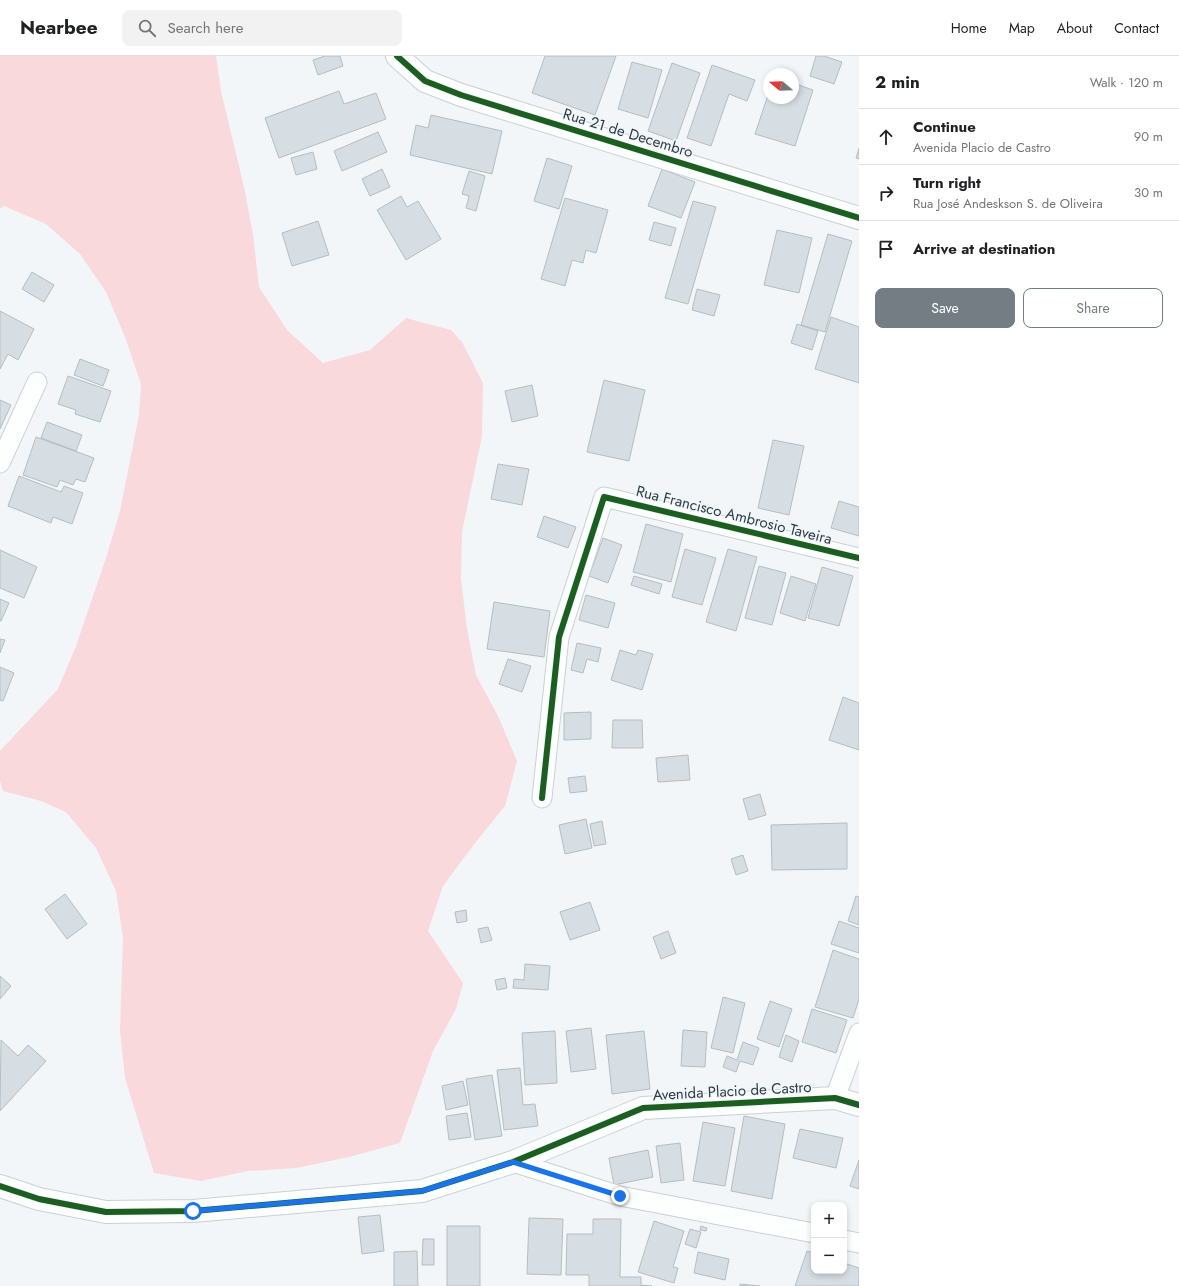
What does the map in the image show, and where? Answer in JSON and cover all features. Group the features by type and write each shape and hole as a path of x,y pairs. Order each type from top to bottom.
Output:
{"street":[{"name":"Rua 21 de Decembro","path":"397,56 426,81 461,94 859,218"},
{"path":"0,463 37,382"},
{"name":"Rua Francisco Ambrosio Taveira","path":"542,798 559,636 604,497 859,558"},
{"path":"836,1098 859,1033"},
{"name":"Avenida Placio de Castro","path":"0,1186 39,1199 106,1212 193,1211 422,1191 513,1162 643,1108 836,1098 859,1105"},
{"path":"513,1162 620,1196 811,1233"},
{"path":"847,1241 859,1243"}],"shaded area":[{"path":"0,56 216,56 221,91 244,187 253,234 259,287 287,330 323,363 370,350 406,318 451,330 462,342 483,383 482,436 462,532 461,579 467,629 476,675 499,718 517,761 505,806 443,886 428,931 463,983 456,1009 433,1051 400,1143 349,1157 296,1168 248,1171 201,1181 154,1173 125,1078 120,1031 123,937 116,891 96,848 66,812 41,801 3,791 0,781 0,751 58,689 76,646 107,555 120,511 139,415 141,384 125,337 106,292 80,254 46,224 4,206 0,209"}],"building":[{"path":"325,56 340,56 343,66 318,75 313,60"},
{"path":"545,56 616,56 595,115 532,93"},
{"path":"816,56 824,56 842,62 834,84 810,76"},
{"path":"632,62 662,70 648,118 618,109"},
{"path":"672,63 700,73 676,141 648,131"},
{"path":"712,65 755,80 747,101 729,94 711,146 687,138"},
{"path":"799,85 813,90 795,146 755,134 765,104 799,104"},
{"path":"339,91 344,104 376,93 386,119 279,158 265,118"},
{"path":"431,115 502,131 492,174 410,155 416,125 428,128"},
{"path":"378,132 387,152 342,171 334,151"},
{"path":"859,148 859,159 856,158"},
{"path":"313,152 317,169 296,175 291,158"},
{"path":"547,158 572,166 559,209 534,201"},
{"path":"382,169 390,187 370,196 362,179"},
{"path":"662,169 695,182 681,218 648,206"},
{"path":"469,171 485,176 476,211 466,208 469,196 462,194"},
{"path":"401,196 407,207 418,201 441,239 406,260 377,210"},
{"path":"565,198 608,210 596,253 586,250 583,263 572,260 565,286 541,279"},
{"path":"693,201 716,207 688,304 665,298"},
{"path":"318,221 329,255 292,266 282,233"},
{"path":"654,222 676,228 671,246 649,240"},
{"path":"777,230 812,238 799,293 764,285"},
{"path":"828,234 852,241 825,332 801,325"},
{"path":"32,272 54,285 44,302 22,289"},
{"path":"697,289 720,295 714,316 692,310"},
{"path":"0,311 34,329 18,360 8,354 0,369"},
{"path":"831,317 859,327 859,383 815,369"},
{"path":"797,324 818,331 812,350 791,343"},
{"path":"80,359 109,370 103,386 74,375"},
{"path":"68,376 111,391 100,422 75,414 76,410 58,404"},
{"path":"604,380 645,390 629,461 587,452"},
{"path":"532,385 538,416 512,422 505,391"},
{"path":"0,400 11,405 0,429"},
{"path":"47,422 82,435 76,451 41,438"},
{"path":"36,437 94,458 85,482 76,479 73,485 60,480 57,487 23,475"},
{"path":"773,440 804,446 789,515 758,508"},
{"path":"498,464 529,469 522,505 491,499"},
{"path":"19,476 61,492 64,486 83,493 72,524 53,517 51,523 8,506"},
{"path":"839,501 859,507 859,536 831,528"},
{"path":"544,516 576,527 568,548 537,537"},
{"path":"646,524 683,534 671,582 633,572"},
{"path":"603,538 622,545 608,583 589,576"},
{"path":"685,549 716,558 702,605 672,597"},
{"path":"728,549 757,557 736,631 706,622"},
{"path":"0,550 37,567 24,598 0,588"},
{"path":"759,566 786,573 772,625 745,618"},
{"path":"822,567 853,576 839,626 808,618"},
{"path":"634,576 662,584 659,594 631,585"},
{"path":"791,576 816,584 805,621 780,613"},
{"path":"586,595 615,603 608,628 579,620"},
{"path":"0,599 9,603 1,621 0,621"},
{"path":"494,602 550,611 544,657 487,649"},
{"path":"0,639 5,640 0,653"},
{"path":"577,643 601,648 598,662 587,659 583,673 571,670"},
{"path":"620,650 636,655 638,650 653,654 642,690 611,680"},
{"path":"508,659 531,666 522,692 499,684"},
{"path":"0,667 14,673 3,701 0,700"},
{"path":"843,697 859,703 859,750 829,740"},
{"path":"591,712 591,739 564,740 564,713"},
{"path":"613,720 642,720 643,748 612,748"},
{"path":"688,755 690,780 658,782 656,758"},
{"path":"585,776 587,791 570,793 568,778"},
{"path":"760,794 766,815 749,820 743,799"},
{"path":"586,819 592,848 565,854 559,825"},
{"path":"602,821 606,844 594,846 590,824"},
{"path":"847,823 847,869 772,870 771,825"},
{"path":"743,855 748,871 736,875 731,859"},
{"path":"65,894 87,924 67,939 45,909"},
{"path":"856,896 859,897 859,925 848,921"},
{"path":"590,902 600,930 570,940 560,912"},
{"path":"466,910 467,921 457,923 455,912"},
{"path":"839,921 859,928 859,953 831,944"},
{"path":"488,927 492,940 481,943 478,929"},
{"path":"668,931 676,953 661,959 653,937"},
{"path":"833,950 859,959 859,999 853,1018 815,1007"},
{"path":"525,964 550,966 548,990 513,988 514,979 524,980"},
{"path":"0,976 11,986 0,999"},
{"path":"505,978 507,988 497,990 495,980"},
{"path":"723,997 745,1003 733,1053 711,1048"},
{"path":"770,1001 792,1009 779,1047 757,1039"},
{"path":"812,1009 847,1020 836,1053 802,1042"},
{"path":"591,1028 596,1069 571,1072 566,1031"},
{"path":"683,1030 707,1032 705,1067 681,1066"},
{"path":"555,1031 557,1083 525,1085 522,1033"},
{"path":"644,1031 650,1089 612,1094 606,1035"},
{"path":"786,1035 799,1041 792,1062 779,1057"},
{"path":"1,1040 18,1056 28,1045 46,1061 0,1111"},
{"path":"743,1042 759,1048 753,1065 740,1061 736,1072 723,1067 727,1056 737,1060"},
{"path":"520,1068 523,1105 535,1104 538,1126 504,1130 497,1070"},
{"path":"492,1075 502,1136 475,1140 466,1079"},
{"path":"463,1081 468,1105 446,1110 442,1086"},
{"path":"467,1113 471,1137 449,1140 446,1116"},
{"path":"744,1116 785,1124 772,1199 731,1191"},
{"path":"703,1122 735,1128 725,1186 693,1181"},
{"path":"800,1129 843,1138 836,1168 793,1158"},
{"path":"680,1143 684,1180 661,1183 656,1146"},
{"path":"648,1150 653,1177 614,1185 609,1158"},
{"path":"859,1160 859,1189 850,1186"},
{"path":"380,1215 384,1251 362,1254 358,1217"},
{"path":"529,1218 563,1219 561,1275 527,1274"},
{"path":"593,1219 621,1219 620,1277 641,1277 641,1285 652,1286 589,1286 589,1275 566,1275 567,1234 593,1234"},
{"path":"654,1221 684,1231 673,1267 678,1268 674,1283 638,1272"},
{"path":"447,1226 480,1226 480,1286 447,1286"},
{"path":"701,1226 707,1228 706,1231 700,1230"},
{"path":"690,1229 701,1232 696,1248 685,1244"},
{"path":"423,1239 434,1239 434,1265 422,1265"},
{"path":"417,1251 418,1286 394,1286 394,1252"},
{"path":"807,1251 811,1252 811,1274 847,1274 847,1264 859,1268 859,1286 795,1286"},
{"path":"698,1252 729,1259 725,1280 694,1273"},
{"path":"740,1284 760,1286 740,1286"}],"cycle path":[{"path":"397,56 425,81 461,95 859,218"},
{"path":"542,798 559,637 604,497 859,558"},
{"path":"0,1186 39,1199 106,1212 193,1211 422,1191 513,1162 643,1108 835,1098 859,1105"}],"route":[{"path":"193,1211 422,1191 513,1162 620,1196"}]}
